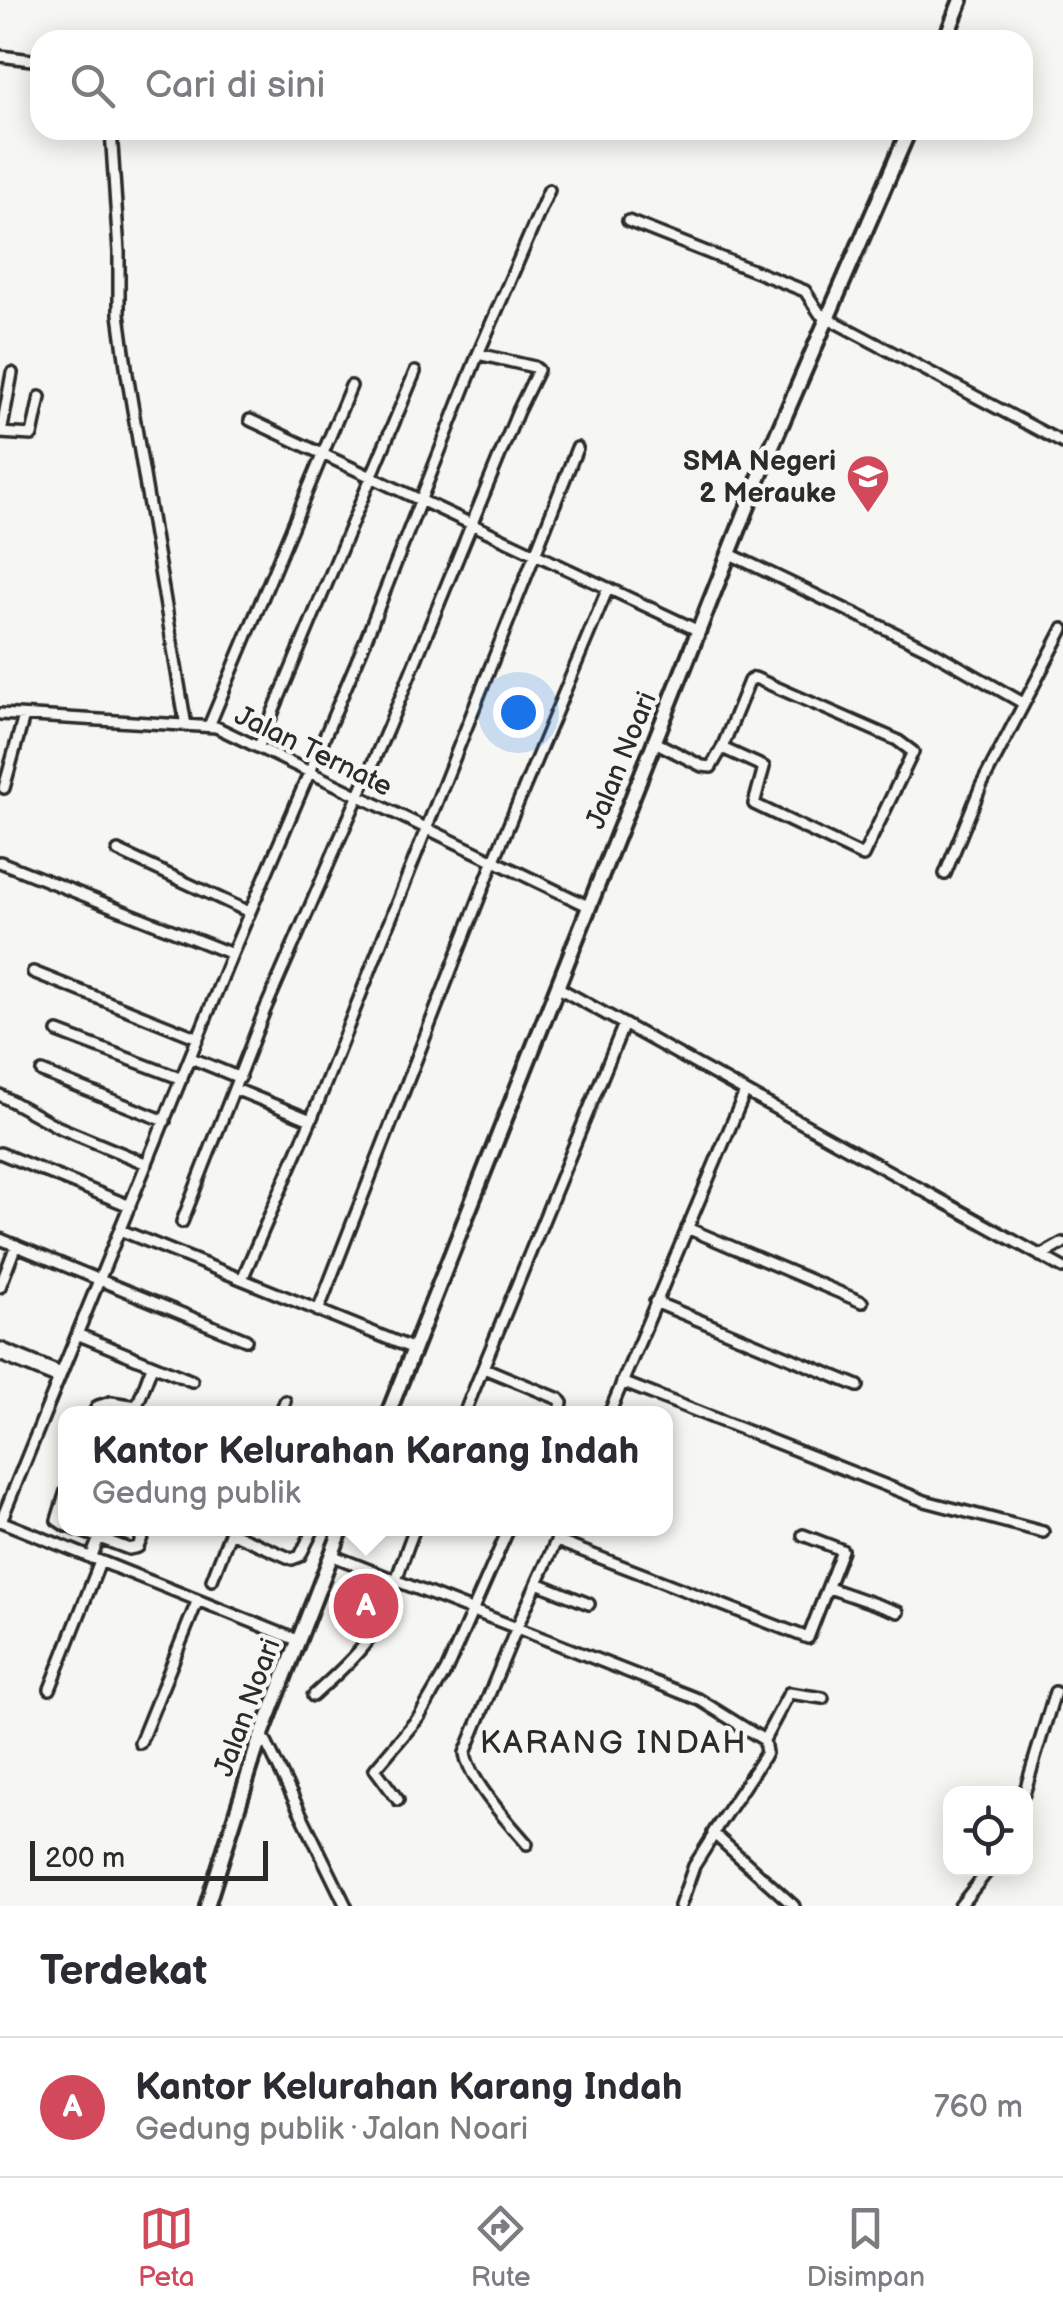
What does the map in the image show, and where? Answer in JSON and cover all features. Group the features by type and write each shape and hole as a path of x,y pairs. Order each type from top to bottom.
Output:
{"street":[{"path":"949,30 962,0"},
{"path":"0,56 30,60"},
{"path":"111,140 119,314 186,726"},
{"name":"Jalan Noari","path":"391,1406 771,448 905,140"},
{"path":"297,1640 1,1521 5,1497 60,1376 478,354 549,190"},
{"path":"628,221 805,291 816,310 1063,442"},
{"path":"182,1222 293,944 538,370 521,362 478,354"},
{"path":"12,372 1,433 32,435 40,397"},
{"path":"259,746 415,372"},
{"path":"209,726 351,386"},
{"path":"250,420 699,631"},
{"path":"242,1279 311,1120 576,448"},
{"path":"730,554 930,650 1024,703"},
{"path":"318,1311 494,860 608,588"},
{"path":"945,874 981,786 1063,629"},
{"path":"653,741 709,768 722,748 749,682 755,678 898,740 913,752 868,850 860,856 754,804 764,767 722,748"},
{"name":"Jalan Ternate","path":"0,714 209,726 259,746 588,906"},
{"path":"4,788 24,716"},
{"path":"118,851 250,912"},
{"path":"0,862 232,954"},
{"path":"33,972 198,1038"},
{"path":"556,988 1063,1268"},
{"path":"467,1406 624,1024"},
{"path":"58,1032 182,1079"},
{"path":"191,1058 240,1078"},
{"path":"42,1072 165,1121"},
{"path":"235,1089 311,1120"},
{"path":"612,1406 745,1092"},
{"path":"0,1095 58,1127 148,1164"},
{"path":"0,1153 130,1206"},
{"path":"686,1228 862,1302"},
{"path":"120,1230 414,1349"},
{"path":"0,1239 246,1340"},
{"path":"1040,1256 1063,1242"},
{"path":"0,1288 16,1246"},
{"path":"656,1302 858,1386"},
{"path":"77,1334 192,1381"},
{"path":"1,1356 60,1376"},
{"path":"139,1406 152,1366"},
{"path":"484,1368 552,1395 562,1401 561,1406"},
{"path":"622,1382 925,1501 1043,1532"},
{"path":"98,1406 111,1402 124,1406"},
{"path":"283,1406 285,1402"},
{"path":"556,1541 808,1638 842,1550 804,1535"},
{"path":"50,1689 100,1536"},
{"path":"108,1536 135,1548 142,1536"},
{"path":"212,1580 229,1536"},
{"path":"244,1536 292,1559 300,1556 310,1536"},
{"name":"Jalan Noari","path":"207,1906 225,1839 262,1734 339,1536"},
{"path":"313,1696 364,1645 388,1602 412,1536"},
{"path":"398,1800 375,1769 419,1718 446,1671 506,1536"},
{"path":"527,1844 504,1817 466,1758 468,1743 516,1627 558,1536"},
{"path":"331,1555 700,1700 764,1740"},
{"path":"537,1583 589,1604"},
{"path":"829,1588 898,1612"},
{"path":"140,1743 197,1602"},
{"path":"1026,1786 1055,1692"},
{"path":"680,1906 694,1866 714,1836 717,1824 766,1753 764,1740 789,1693 823,1698"},
{"path":"262,1734 346,1906"},
{"path":"714,1836 794,1906"},
{"path":"960,1906 984,1876"}],"place":[{"name":"SMA Negeri 2 Merauke","path":"868,514"},
{"name":"Kantor Kelurahan Karang Indah","path":"366,1606"}],"district":[{"name":"KARANG INDAH","path":"614,1742"}]}
